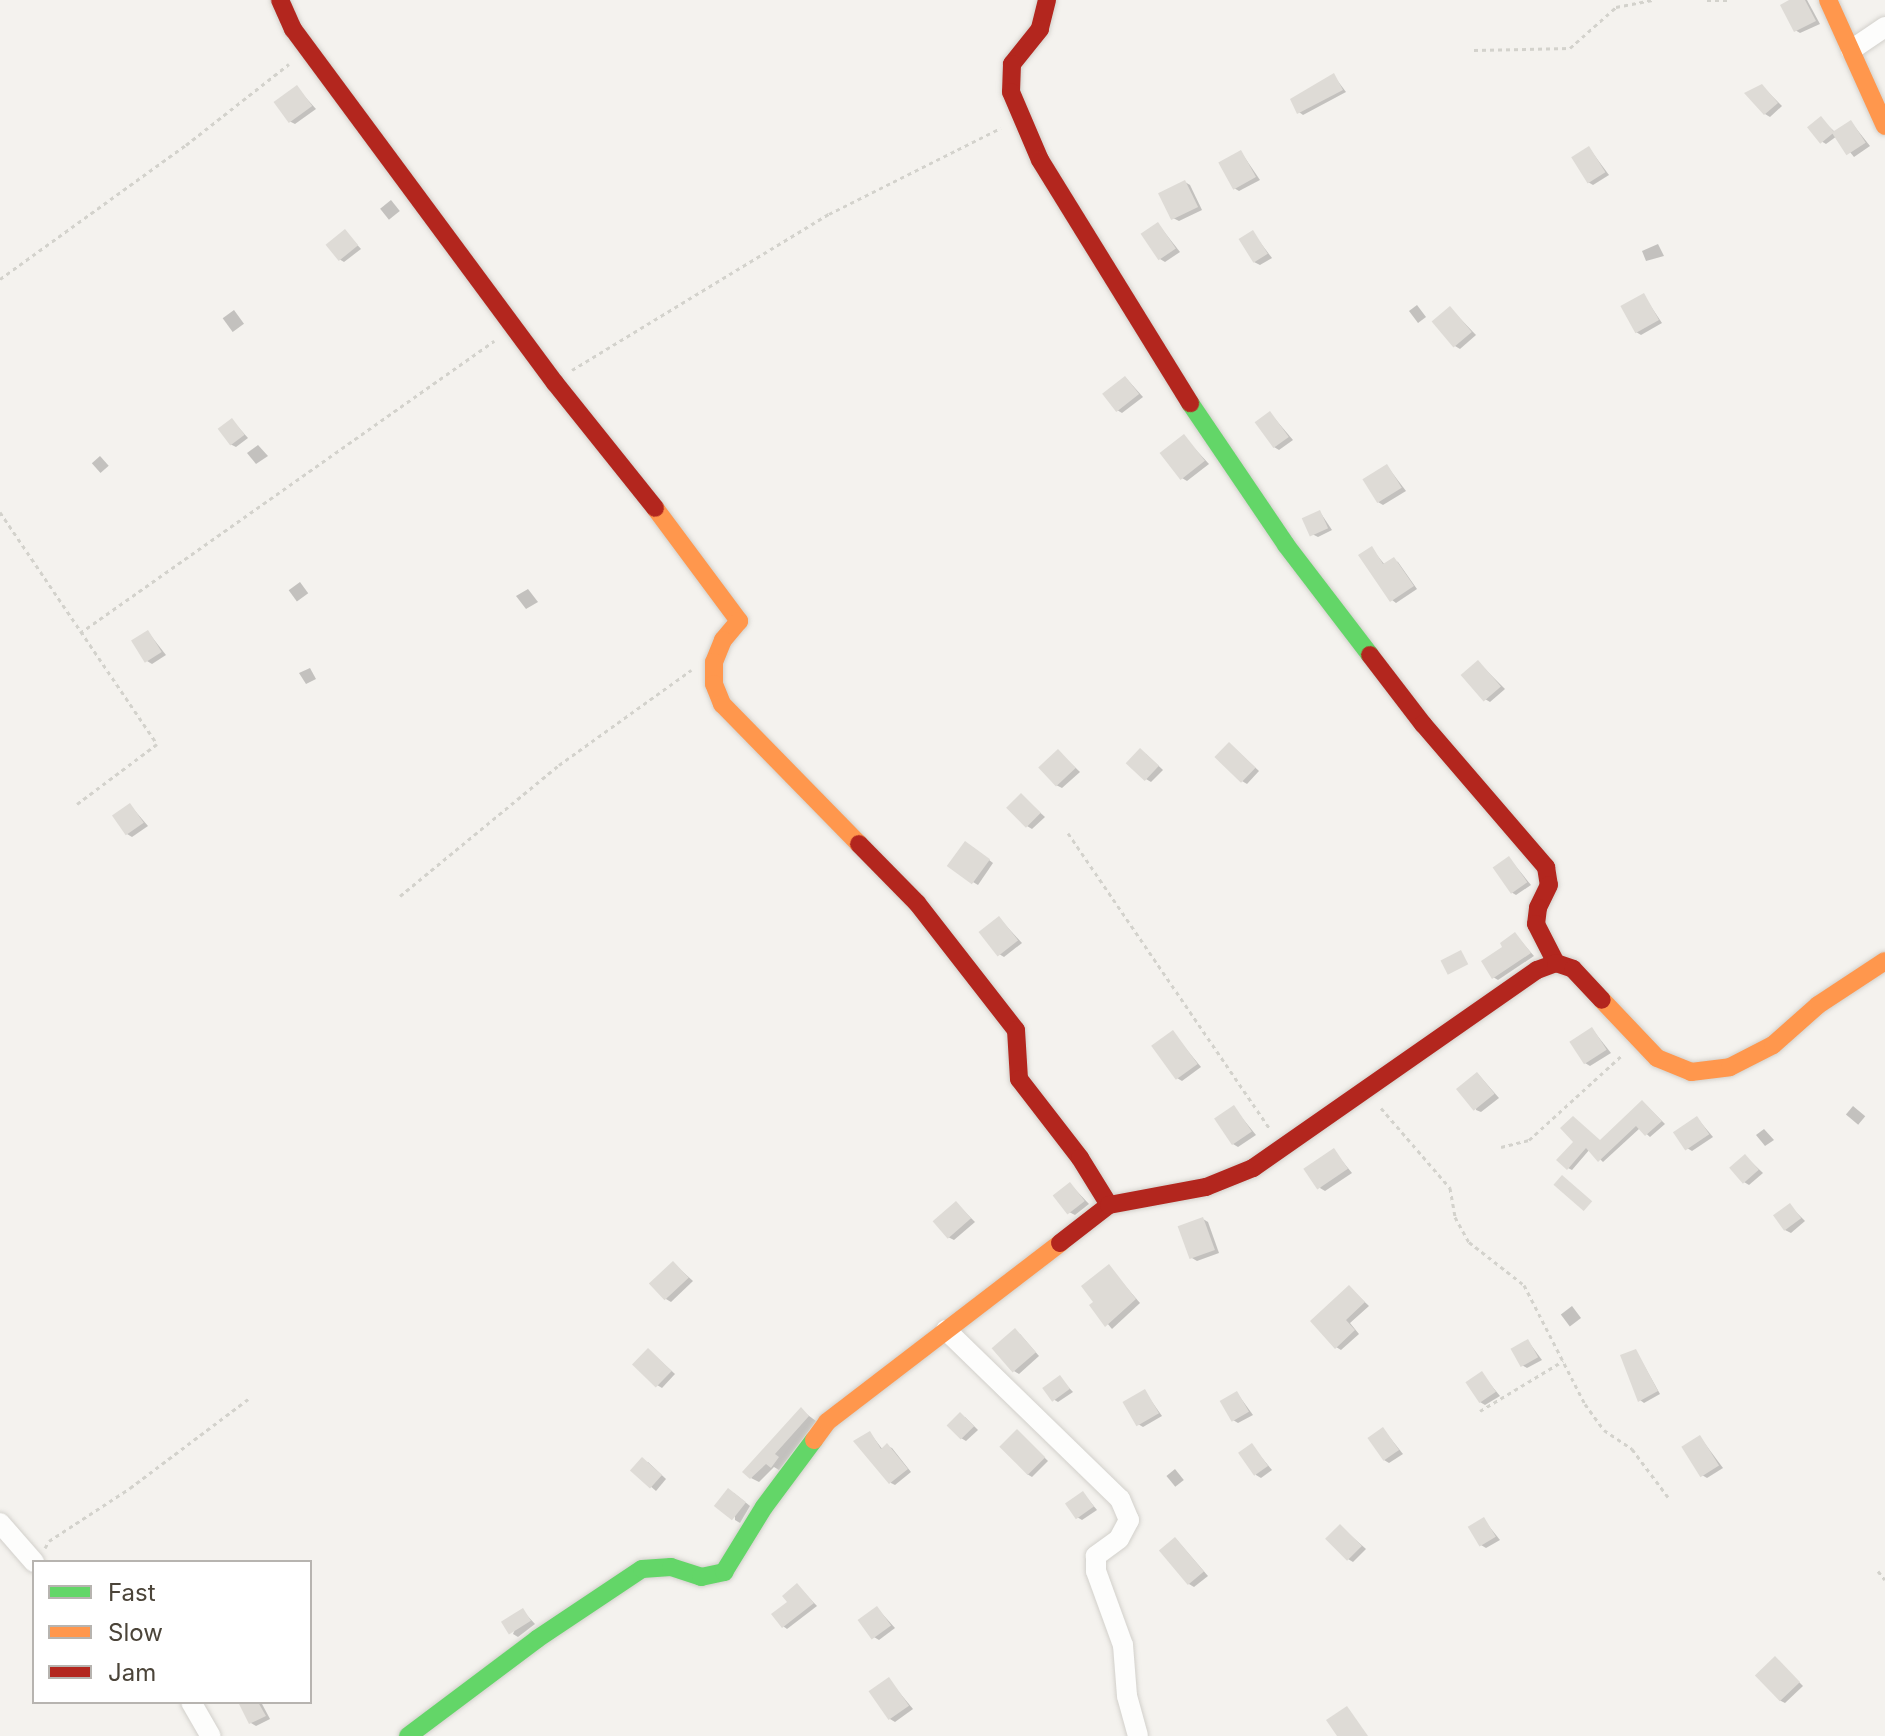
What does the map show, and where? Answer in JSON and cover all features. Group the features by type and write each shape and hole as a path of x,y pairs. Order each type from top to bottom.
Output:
{"street":[{"path":"280,0 293,29 555,383 643,492 739,621 723,640 714,667 714,684 722,704 917,903 1016,1030 1019,1079 1080,1158 1109,1205"},
{"path":"1047,0 1040,29 1012,64 1011,92 1040,160 1131,309 1286,545 1423,724 1546,867 1549,885 1538,908 1536,924 1556,963"},
{"path":"1828,0 1885,126"},
{"path":"1851,50 1885,27"},
{"path":"408,1736 537,1639 642,1569 671,1567 701,1577 724,1572 764,1507 827,1422 1109,1205 1206,1187 1253,1168 1537,970 1556,963 1573,969 1657,1058 1691,1072 1730,1067 1773,1045 1818,1005 1885,961"},
{"path":"946,1330 1120,1499 1129,1520 1119,1539 1096,1556 1096,1571 1123,1645 1127,1696 1138,1736"},
{"path":"0,1523 37,1559"},
{"path":"192,1704 211,1736"}],"path":[{"path":"1474,50 1570,48 1616,7 1652,0"},
{"path":"1707,0 1728,0"},
{"path":"0,279 186,145 308,49"},
{"path":"555,383 596,353 829,214 1022,117"},
{"path":"80,633 514,328"},
{"path":"0,512 157,744 77,804"},
{"path":"400,896 559,765 686,672 698,666 714,667"},
{"path":"1068,833 1282,1148"},
{"path":"1501,1147 1529,1140 1641,1040"},
{"path":"1364,1090 1450,1188 1455,1217 1469,1242 1524,1285 1585,1404 1604,1430 1632,1449 1668,1497"},
{"path":"1480,1411 1563,1361"},
{"path":"37,1559 49,1541 130,1488 248,1399"},
{"path":"1878,1571 1885,1580"}],"building":[{"path":"1789,0 1805,0 1816,21 1794,32 1780,5"},
{"path":"1334,73 1343,90 1297,114 1290,99"},
{"path":"1762,84 1778,103 1764,115 1744,93"},
{"path":"297,85 312,106 289,123 274,102"},
{"path":"1821,116 1834,132 1820,144 1807,127"},
{"path":"1851,120 1866,143 1846,155 1832,133"},
{"path":"1589,146 1605,172 1588,183 1571,157"},
{"path":"1241,150 1256,177 1233,190 1218,163"},
{"path":"1185,180 1198,207 1171,220 1158,193"},
{"path":"1158,222 1176,249 1158,260 1141,234"},
{"path":"345,229 358,245 339,261 326,245"},
{"path":"1253,230 1268,254 1253,263 1239,239"},
{"path":"1644,293 1659,320 1635,333 1620,306"},
{"path":"1450,306 1472,332 1453,347 1432,321"},
{"path":"1125,376 1139,394 1116,412 1102,394"},
{"path":"1270,411 1289,437 1273,448 1255,422"},
{"path":"232,418 245,435 230,446 218,429"},
{"path":"1184,434 1205,461 1181,480 1160,453"},
{"path":"1387,464 1402,488 1377,503 1362,479"},
{"path":"1320,510 1328,528 1310,536 1302,518"},
{"path":"1372,546 1383,564 1394,557 1414,586 1390,602 1358,555"},
{"path":"148,630 162,652 145,663 131,641"},
{"path":"1478,660 1501,686 1484,702 1461,675"},
{"path":"1229,742 1256,768 1241,783 1214,757"},
{"path":"1140,748 1159,766 1145,781 1126,763"},
{"path":"1058,749 1076,768 1056,786 1038,767"},
{"path":"1021,793 1041,813 1026,828 1006,808"},
{"path":"130,803 144,823 126,835 112,816"},
{"path":"965,841 990,859 972,884 947,866"},
{"path":"1509,856 1527,882 1511,894 1493,867"},
{"path":"999,916 1018,940 998,956 979,932"},
{"path":"1515,932 1531,953 1492,979 1481,961 1502,947 1500,943"},
{"path":"1461,950 1468,964 1448,975 1441,960"},
{"path":"1592,1027 1607,1050 1584,1064 1569,1042"},
{"path":"1173,1030 1198,1064 1176,1080 1151,1046"},
{"path":"1477,1072 1495,1094 1474,1111 1456,1089"},
{"path":"1642,1100 1662,1121 1645,1136 1636,1126 1598,1162 1586,1148 1567,1170 1556,1160 1573,1142 1560,1128 1573,1116 1600,1140"},
{"path":"1234,1105 1252,1132 1232,1145 1214,1118"},
{"path":"1697,1116 1709,1134 1685,1150 1673,1132"},
{"path":"1334,1148 1348,1169 1317,1189 1303,1169"},
{"path":"1745,1154 1759,1170 1743,1184 1729,1168"},
{"path":"1562,1175 1592,1201 1584,1211 1553,1185"},
{"path":"1070,1182 1085,1201 1067,1214 1053,1196"},
{"path":"956,1201 971,1218 948,1239 933,1221"},
{"path":"1790,1203 1801,1218 1784,1231 1773,1215"},
{"path":"1203,1217 1215,1250 1190,1259 1178,1226"},
{"path":"673,1261 689,1278 665,1300 649,1284"},
{"path":"1109,1264 1136,1299 1105,1327 1089,1305 1093,1302 1081,1286"},
{"path":"1349,1285 1365,1302 1346,1320 1355,1330 1335,1349 1310,1321"},
{"path":"1015,1328 1036,1352 1013,1372 992,1348"},
{"path":"1528,1339 1538,1357 1521,1367 1511,1349"},
{"path":"648,1348 672,1371 656,1387 632,1365"},
{"path":"1636,1349 1658,1391 1638,1402 1620,1355"},
{"path":"1482,1371 1496,1392 1479,1403 1465,1382"},
{"path":"1060,1375 1070,1389 1052,1402 1042,1388"},
{"path":"1145,1389 1159,1413 1136,1426 1122,1402"},
{"path":"1237,1391 1249,1412 1232,1422 1220,1401"},
{"path":"801,1407 809,1416 775,1454 779,1457 771,1468 766,1464 750,1479 742,1472"},
{"path":"960,1412 974,1426 961,1440 947,1425"},
{"path":"1383,1427 1399,1450 1383,1461 1367,1438"},
{"path":"1017,1429 1045,1457 1028,1475 999,1447"},
{"path":"870,1431 881,1449 887,1443 908,1469 889,1484 853,1441"},
{"path":"1700,1435 1719,1466 1700,1477 1681,1447"},
{"path":"1252,1443 1268,1466 1254,1476 1238,1453"},
{"path":"642,1457 662,1475 650,1488 630,1470"},
{"path":"728,1488 746,1502 732,1520 714,1506"},
{"path":"1083,1491 1094,1507 1076,1519 1065,1504"},
{"path":"1484,1517 1496,1537 1480,1547 1468,1527"},
{"path":"1340,1524 1362,1546 1347,1561 1325,1539"},
{"path":"1175,1537 1204,1571 1188,1585 1159,1550"},
{"path":"797,1583 814,1603 782,1628 771,1614 787,1602 782,1596"},
{"path":"877,1606 891,1625 872,1640 858,1620"},
{"path":"523,1608 531,1621 509,1634 501,1622"},
{"path":"1775,1656 1800,1682 1780,1701 1755,1675"},
{"path":"889,1677 909,1706 889,1720 869,1691"},
{"path":"239,1704 259,1704 266,1716 249,1724"},
{"path":"1347,1706 1368,1736 1337,1736 1326,1720"}],"traffic: fast":[{"path":"1190,403 1286,545 1370,655"},
{"path":"408,1736 537,1639 642,1569 671,1567 701,1577 724,1572 764,1507 814,1440"}],"traffic: slow":[{"path":"1828,0 1885,126"},
{"path":"655,508 739,621 723,640 714,662 714,684 722,704 859,844"},
{"path":"1602,1000 1657,1058 1691,1072 1730,1067 1773,1045 1818,1005 1885,961"},
{"path":"814,1440 827,1422 1060,1243"}],"traffic: jam":[{"path":"280,0 293,29 555,383 655,508"},
{"path":"1047,0 1040,29 1012,64 1011,92 1040,160 1190,403"},
{"path":"1370,655 1423,724 1546,867 1549,885 1538,908 1536,924 1556,963"},
{"path":"859,844 917,903 1016,1030 1019,1079 1080,1158 1109,1205"},
{"path":"1060,1243 1109,1205 1206,1187 1253,1168 1537,970 1556,963 1573,969 1602,1000"}]}
